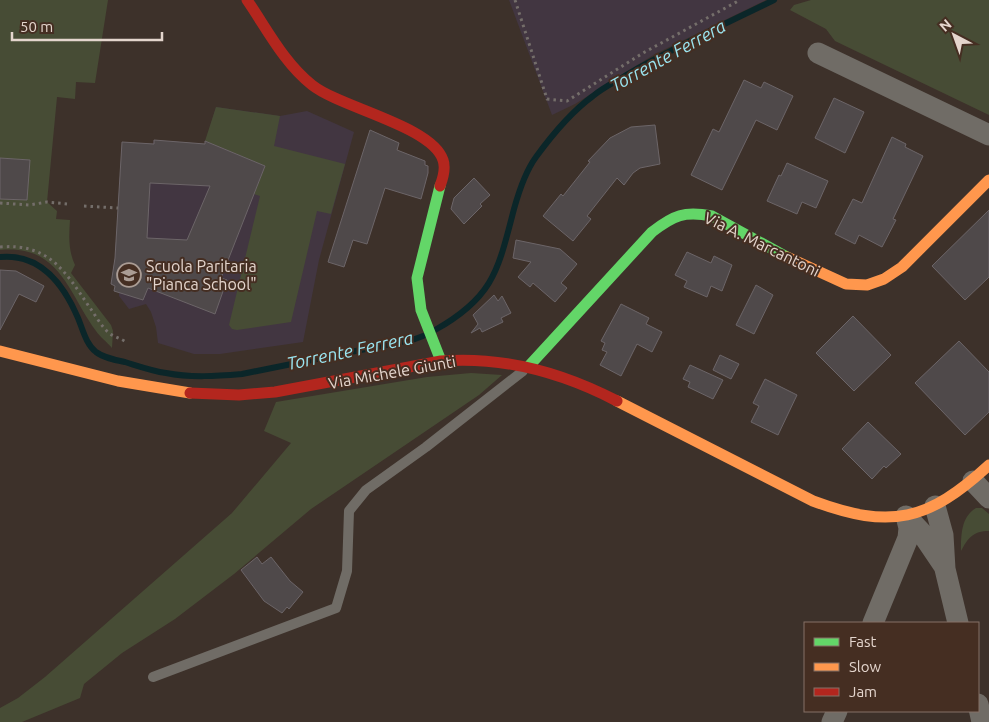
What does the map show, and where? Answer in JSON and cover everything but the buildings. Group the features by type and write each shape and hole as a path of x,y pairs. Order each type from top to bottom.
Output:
{"street":[{"path":"247,0 289,61 311,84 331,98 414,133 432,145 442,158 443,176 417,278 420,308 441,361"},
{"path":"818,53 989,135"},
{"name":"Via A. Marcantoni","path":"528,367 652,232 670,218 691,213 712,216 789,258 846,284 867,285 884,279 902,267 989,180"},
{"name":"Via Michele Giunti","path":"0,351 118,381 160,390 196,394 240,395 271,393 441,361 469,359 495,361 528,367 590,388 795,492 830,508 860,516 887,518 906,516 935,506 973,481 989,465"},
{"path":"973,481 989,498"},
{"path":"935,506 943,535 945,569 958,622"},
{"path":"906,516 921,532 945,569"},
{"path":"873,622 908,538 909,528 906,516"},
{"path":"979,708 982,722"}],"lane":[{"path":"153,677 336,608 347,571 349,511 360,497 366,490 426,447 528,367"}],"path":[{"path":"515,0 547,99 567,101 644,53 740,0"},
{"path":"0,203 29,205 47,202 67,204"},
{"path":"84,206 118,208"},
{"path":"0,247 16,246 37,250 59,266 77,288 104,328 110,334 126,342"}],"shaded area":[{"path":"509,0 766,0 655,54 575,104 552,115"},
{"path":"216,107 280,116 307,111 354,132 319,260 303,342 220,354 194,354 158,343 156,327 146,304 129,309 119,296 119,292 114,291 115,286 111,284 115,258 122,142 153,144 154,140 205,144"}],"green space":[{"path":"0,0 108,0 95,83 76,82 75,99 57,97 47,202 57,211 56,219 70,220 70,248 75,265 71,273 111,325 113,331 112,348 96,331 69,287 49,263 36,255 20,250 0,250"},
{"path":"811,0 989,0 989,115 835,41 826,29 790,10 794,5"},
{"path":"216,107 280,116 274,146 345,164 331,214 317,211 291,322 237,330 232,329 229,325 260,196 254,194 265,166 205,141"},
{"path":"471,373 502,375 479,395 311,509 234,574 175,619 122,653 84,684 80,698 22,722 0,722 0,708 18,698 45,677 232,513 291,443 264,431 276,402 427,377"},
{"path":"976,508 982,508 989,514 989,531 979,532 972,536 961,551 965,521 967,516"}],"waterway":[{"name":"Torrente Ferrera","path":"435,330 470,306 491,280 498,265 520,189 532,163 555,132 585,102 628,74 774,0"},
{"name":"Torrente Ferrera","path":"0,257 15,257 28,260 49,274 66,294 87,341 96,352 102,356 175,375 214,376 242,374 423,336"}],"traffic: fast":[{"path":"440,186 417,278 421,310 441,361"},
{"path":"528,367 652,232 673,218 687,214 712,216 787,257"}],"traffic: slow":[{"path":"787,257 846,284 867,285 884,279 902,267 989,180"},
{"path":"0,351 118,381 190,393"},
{"path":"617,401 813,501 840,510 865,515 887,517 907,515 927,509 967,484 989,465"}],"traffic: jam":[{"path":"247,0 284,56 312,85 343,102 404,127 422,137 435,148 444,163 444,173 440,186"},
{"path":"190,393 239,395 275,392 441,361 464,360 487,361 532,368 575,382 617,401"}],"place":[{"name":"Scuola Paritaria \"Pianca School\"","path":"129,275"}]}
